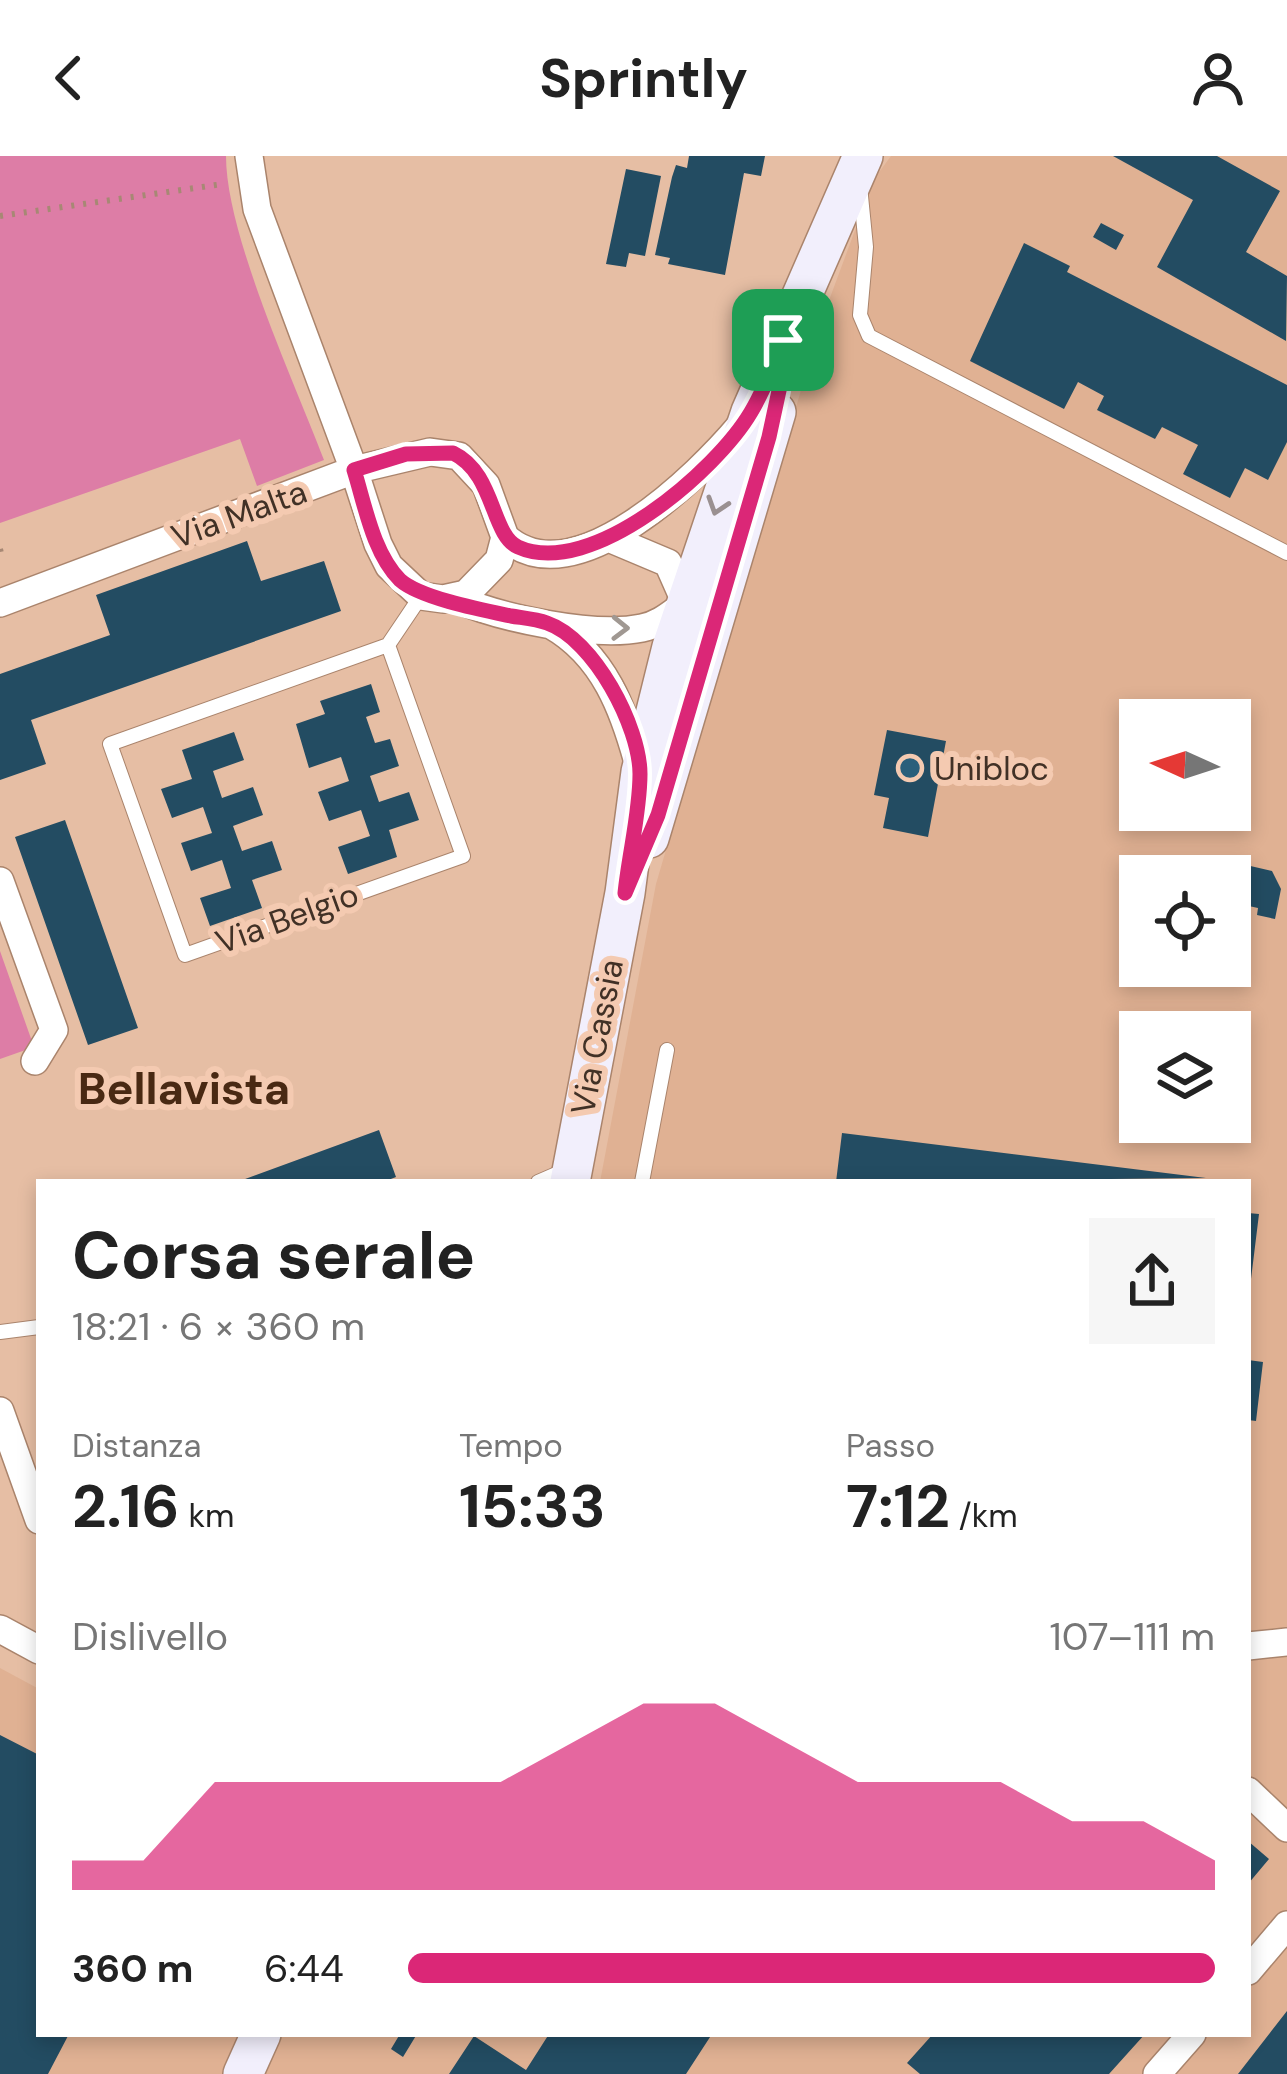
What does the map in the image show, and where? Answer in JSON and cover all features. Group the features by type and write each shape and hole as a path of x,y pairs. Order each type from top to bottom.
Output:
{"main road":[{"name":"Via Cassia","path":"625,893 658,815 694,690 705,596 751,412 860,161"},
{"name":"Via Cassia","path":"560,1177 625,893 640,772 785,377 794,321"},
{"path":"243,2074 260,2037"}],"street":[{"path":"249,168 383,556 421,596 455,598 547,623 643,628 705,596 668,563 611,539"},
{"path":"455,598 487,577 505,537 517,547 547,552 611,539 707,463 751,412"},
{"name":"Via Malta","path":"0,603 354,470 419,453 459,456 486,484 505,537"},
{"path":"547,623 580,646 613,690 640,772"},
{"path":"0,881 54,1030 35,1061"},
{"path":"0,1411 36,1512"},
{"path":"0,1629 36,1648"},
{"path":"1251,1646 1287,1642"},
{"path":"1251,1794 1287,1828"},
{"path":"1251,1967 1287,1925"},
{"path":"1157,2074 1189,2037"}],"lane":[{"path":"860,161 866,218 860,315 869,336 1287,553"},
{"path":"388,645 421,596"},
{"name":"Via Belgio","path":"388,645 463,856 185,955 110,744 388,645"},
{"path":"643,1179 667,1050"},
{"path":"0,1332 36,1327"}],"path":[{"path":"0,216 249,168"}],"shaded area":[{"path":"0,156 226,156 229,189 249,266 324,460 257,486 240,439 0,523"},
{"path":"891,156 1287,156 1287,2074 0,2074 0,1668 36,1687 36,2037 1251,2037 1251,1179 601,1179 656,884 821,322 874,179"},
{"path":"0,951 34,1047 0,1059"}],"building":[{"path":"689,156 765,156 761,176 744,173 725,275 668,264 670,258 655,255 676,165 687,168"},
{"path":"1113,156 1217,156 1280,191 1246,252 1287,276 1286,341 1157,267 1193,200"},
{"path":"626,169 661,176 645,256 629,253 626,267 606,264"},
{"path":"1101,223 1124,235 1116,250 1093,237"},
{"path":"1024,243 1070,266 1067,272 1287,385 1287,442 1268,480 1245,468 1230,498 1183,474 1198,445 1162,427 1155,439 1097,410 1104,396 1078,382 1064,409 970,361"},
{"path":"247,541 261,581 324,561 341,611 31,720 46,764 0,780 0,674 110,635 96,595"},
{"path":"371,684 380,712 366,717 375,743 390,739 399,766 370,776 379,802 409,792 419,820 389,830 397,857 348,874 338,847 370,836 361,810 329,821 318,792 349,781 341,757 309,768 296,724 325,714 320,701"},
{"name":"Unibloc","path":"887,730 946,741 928,837 883,828 889,798 874,795"},
{"path":"234,732 244,760 213,771 222,798 253,787 263,815 233,826 242,851 272,841 282,870 252,880 262,908 210,926 200,898 231,888 222,860 191,871 181,843 212,833 203,807 172,818 161,789 192,779 182,750"},
{"path":"65,820 138,1028 88,1045 15,837"},
{"path":"1251,866 1272,871 1281,889 1275,919 1257,915 1258,908 1251,906"},
{"path":"379,1130 396,1177 391,1179 245,1179"},
{"path":"842,1133 1206,1178 1114,1179 836,1179"},
{"path":"1251,1213 1259,1214 1251,1279"},
{"path":"1251,1360 1263,1362 1256,1421 1251,1420"},
{"path":"0,1735 36,1753 36,2037 67,2037 48,2074 0,2074"},
{"path":"1251,1844 1269,1859 1251,1880"},
{"path":"1287,2011 1287,2074 1238,2074"},
{"path":"398,2037 415,2037 403,2057 391,2049"},
{"path":"473,2037 526,2070 547,2037 710,2037 686,2074 449,2074"},
{"path":"930,2037 1142,2037 1109,2074 920,2074 907,2063"}],"place":[{"name":"Unibloc","path":"910,768"}],"district":[{"name":"Bellavista","path":"184,1088"}],"route":[{"path":"794,321 769,437 658,815 625,893 640,772 625,714 606,679 580,646 547,623 455,598 427,598 406,585 383,556 354,470 406,454 453,453 480,476 502,520 505,537 517,547 562,551 611,539 665,499 731,437 751,412 783,340 794,321"}]}
